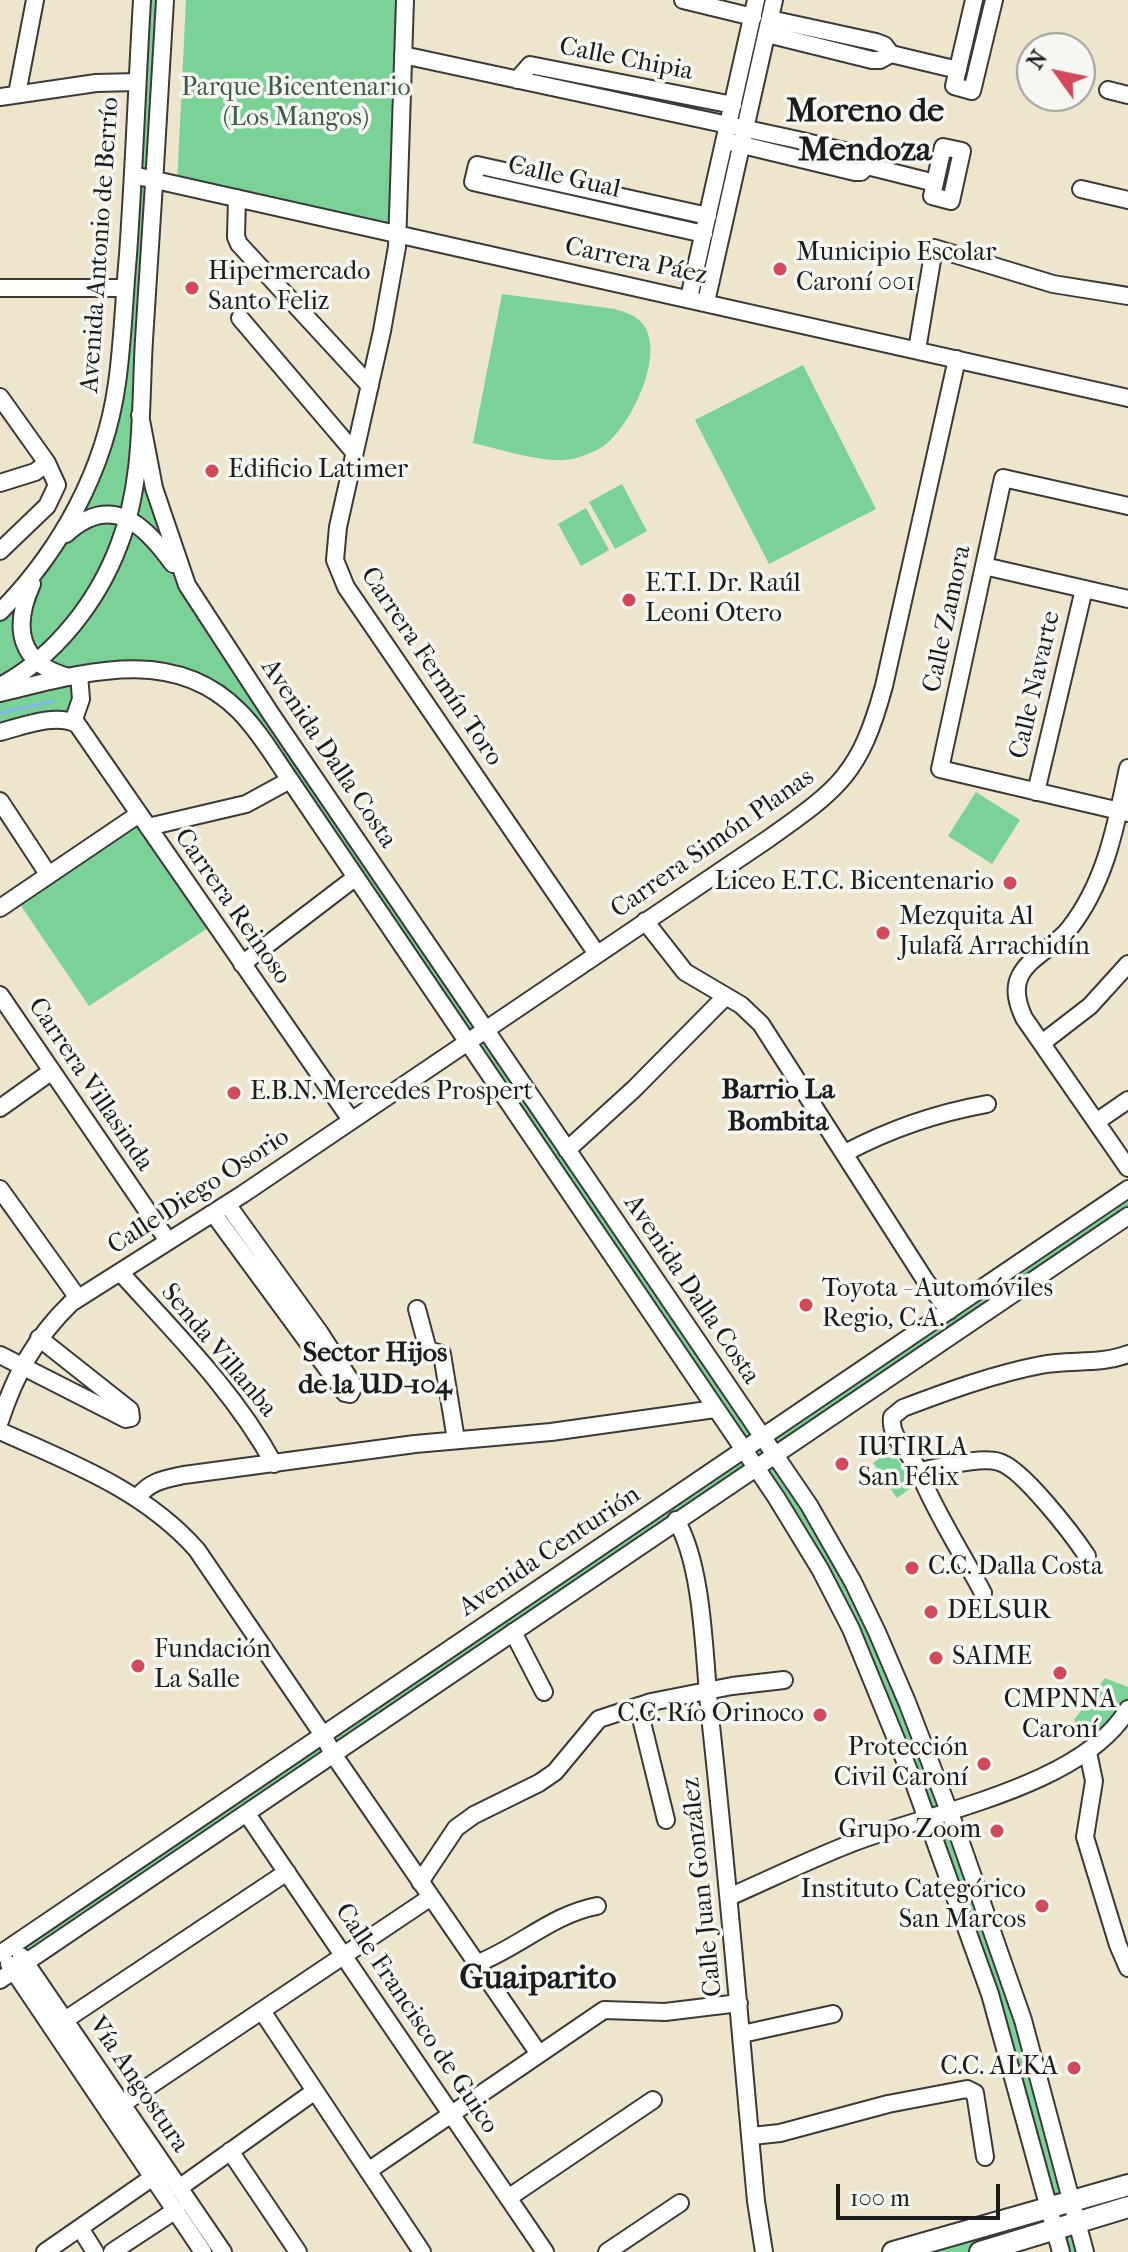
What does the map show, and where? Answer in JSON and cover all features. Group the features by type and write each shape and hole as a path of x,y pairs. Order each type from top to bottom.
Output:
{"main road":[{"path":"893,2252 1128,2185"},
{"path":"980,2252 1128,2207"}],"street":[{"path":"35,0 8,96 96,83 137,82"},
{"name":"Avenida Antonio de Berrío","path":"37,571 77,507 95,465 113,404 125,288 142,0"},
{"name":"Avenida Antonio de Berrío","path":"140,415 165,0"},
{"name":"Carrera Fermín Toro","path":"405,0 398,234 390,293 335,547 338,572 597,954"},
{"path":"683,0 754,8 689,298"},
{"path":"706,302 774,0"},
{"path":"974,0 954,87 972,91 994,0"},
{"path":"768,26 872,60 880,60 891,54 958,70"},
{"name":"Calle Chipia","path":"403,55 857,154 863,157 867,166"},
{"name":"Calle Chipia","path":"517,80 530,65 733,105"},
{"path":"1108,90 1128,95"},
{"path":"725,141 855,172 861,172 867,166 935,183"},
{"name":"Calle Gual","path":"704,234 473,182 475,173 477,165 708,216"},
{"name":"Carrera Páez","path":"133,175 1128,398"},
{"path":"1081,189 1128,200"},
{"path":"237,198 236,237 239,244 370,386"},
{"path":"917,350 934,248 1053,284 1128,296"},
{"path":"0,288 125,288"},
{"path":"240,318 354,452"},
{"name":"Carrera Simón Planas","path":"467,1041 812,808 844,779 863,750 884,686 957,359"},
{"path":"0,397 47,463 57,485 53,496 29,525 0,551"},
{"path":"0,686 36,661 68,630 100,587 120,544 127,518 135,474 140,415"},
{"name":"Avenida Dalla Costa","path":"140,415 154,488 187,585 263,703 823,1528 866,1607 949,1810 1012,1985 1085,2252"},
{"path":"0,483 35,472 47,463"},
{"name":"Calle Zamora","path":"1036,792 940,769 1003,478 1128,506"},
{"path":"53,496 77,507"},
{"path":"57,543 77,525 94,517 111,515 127,518 149,533 187,585"},
{"path":"984,566 1128,599"},
{"path":"0,732 54,719 73,722 81,699 74,676 54,673 36,661 25,646 22,610 37,571"},
{"path":"0,612 37,571"},
{"name":"Calle Navarte","path":"1036,792 1084,589"},
{"name":"Avenida Dalla Costa","path":"0,693 74,676 139,668 167,672 199,683 227,700 245,718 290,780 755,1467 798,1532 841,1609 927,1818 990,1994 1061,2252"},
{"name":"Carrera Reinoso","path":"73,722 93,745 351,1120"},
{"path":"1128,768 1123,812 1102,872 1085,906 1067,932 1022,973 1016,993 1020,1010 1128,1168"},
{"path":"0,908 48,874 143,820 246,804 290,780"},
{"path":"1036,792 1123,812"},
{"path":"0,801 48,874"},
{"path":"242,964 356,877"},
{"path":"645,921 685,972 751,1013 766,1032 925,1280 949,1311"},
{"path":"1042,1043 1090,1006 1128,964"},
{"name":"Carrera Villasinda","path":"0,995 168,1241"},
{"path":"567,1150 644,1080 726,996"},
{"name":"Calle Diego Osorio","path":"0,1421 22,1366 39,1338 78,1298 227,1204 467,1041"},
{"path":"0,1108 52,1071"},
{"path":"1096,1122 1128,1100"},
{"path":"845,1153 911,1123 951,1110 987,1104"},
{"path":"0,1189 78,1298"},
{"name":"Avenida Centurión","path":"5,1951 1128,1189"},
{"path":"213,1213 307,1343 345,1393 350,1394 354,1386 327,1344 227,1204"},
{"path":"0,1214 19,1215"},
{"name":"Avenida Centurión","path":"17,1977 47,1948 1128,1216"},
{"name":"Senda Villanba","path":"120,1272 225,1390 274,1464"},
{"path":"417,1309 428,1350 442,1354 456,1440"},
{"path":"0,1355 126,1419 131,1418 130,1410 39,1338"},
{"path":"0,1345 22,1366"},
{"path":"983,1593 930,1501 919,1471 894,1433 891,1422 895,1412 1012,1371 1053,1363 1109,1360 1128,1354"},
{"path":"138,1497 148,1485 167,1478 715,1409"},
{"path":"0,1431 109,1480 138,1497 197,1550 539,2054"},
{"path":"919,1471 988,1460 1003,1463 1020,1475 1087,1556"},
{"name":"Calle Juan González","path":"676,1520 686,1536 693,1561 729,1897 756,2201 764,2252"},
{"path":"513,1632 544,1692"},
{"path":"420,1882 448,1836 463,1821 555,1772 599,1719 638,1706 708,1691 784,1680"},
{"path":"638,1706 666,1820"},
{"path":"729,1897 854,1842 1034,1780 1088,1752 1115,1728 1128,1709"},
{"path":"1088,1752 1094,1781 1085,1837 1128,1968"},
{"name":"Calle Francisco de Guico","path":"247,1814 508,2198 537,2249"},
{"path":"65,2020 287,1872"},
{"path":"116,2108 431,1897"},
{"path":"476,1964 513,1948 567,1915 597,1906"},
{"name":"Vía Angostura","path":"5,1951 17,1977 179,2188 223,2252"},
{"name":"Vía Angostura","path":"17,1977 65,2020 153,2177 203,2252"},
{"path":"368,2171 604,2010 687,2011 739,2003"},
{"path":"262,2011 422,2252"},
{"path":"742,2034 833,2014"},
{"path":"752,2136 780,2133 888,2104 967,2089 975,2093 985,2157"},
{"path":"179,2188 315,2091"},
{"path":"508,2198 653,2100"},
{"path":"230,2151 298,2252"},
{"path":"45,2252 153,2177"},
{"path":"607,2252 680,2203"},
{"path":"112,2252 176,2210"},
{"path":"1078,2224 1128,2214"},
{"path":"80,2228 95,2252"}],"green space":[{"path":"142,0 165,0 140,415 177,562 761,1437 1128,1189 1128,1216 774,1455 823,1528 959,1837 1072,2201 1128,2185 1128,2214 1078,2224 1085,2252 1061,2252 1056,2231 980,2252 893,2252 1049,2208 1016,2083 874,1683 755,1467 26,1962 223,2252 203,2252 14,1971 0,1980 0,1954 14,1970 14,1945 743,1450 245,718 183,677 79,675 77,712 0,732 0,612 37,571 109,424"},
{"name":"Parque Bicentenario (Los Mangos)","path":"186,0 405,0 398,234 177,185"},
{"path":"502,294 615,309 642,323 649,336 650,352 643,388 625,422 605,445 580,457 552,460 473,443"},
{"path":"803,365 876,509 769,564 695,420"},
{"path":"622,484 647,531 615,549 589,502"},
{"path":"586,508 609,550 581,566 558,524"},
{"path":"976,792 1020,820 992,864 948,836"},
{"path":"139,814 214,924 89,1006 15,897"},
{"path":"891,1450 915,1485 897,1498 873,1463"},
{"path":"1105,1678 1128,1687 1128,1706 1092,1747 1074,1720"}],"waterway":[{"path":"0,713 53,701"}],"place":[{"name":"Municipio Escolar Caroní 001","path":"780,269"},
{"name":"Hipermercado Santo Feliz","path":"192,288"},
{"name":"Edificio Latimer","path":"212,471"},
{"name":"E.T.I. Dr. Raúl Leoni Otero","path":"629,600"},
{"name":"Liceo E.T.C. Bicentenario","path":"1010,883"},
{"name":"Mezquita Al Julafá Arrachidín","path":"883,933"},
{"name":"E.B.N. Mercedes Prospert","path":"234,1093"},
{"name":"Toyota - Automóviles Regio, C.A.","path":"806,1305"},
{"name":"IUTIRLA San Félix","path":"842,1464"},
{"name":"C.C. Dalla Costa","path":"912,1568"},
{"name":"DELSUR","path":"931,1612"},
{"name":"SAIME","path":"936,1658"},
{"name":"Fundación La Salle","path":"138,1666"},
{"name":"CMPNNA Caroní","path":"1060,1673"},
{"name":"C.C. Río Orinoco","path":"820,1715"},
{"name":"Protección Civil Caroní","path":"984,1764"},
{"name":"Grupo Zoom","path":"997,1831"},
{"name":"Instituto Categórico San Marcos","path":"1042,1906"},
{"name":"C.C. ALKA","path":"1074,2068"}],"district":[{"name":"Moreno de Mendoza","path":"865,132"},
{"name":"Barrio La Bombita","path":"778,1107"},
{"name":"Sector Hijos de la UD-104","path":"375,1370"},
{"name":"Guaiparito","path":"538,1980"}]}
